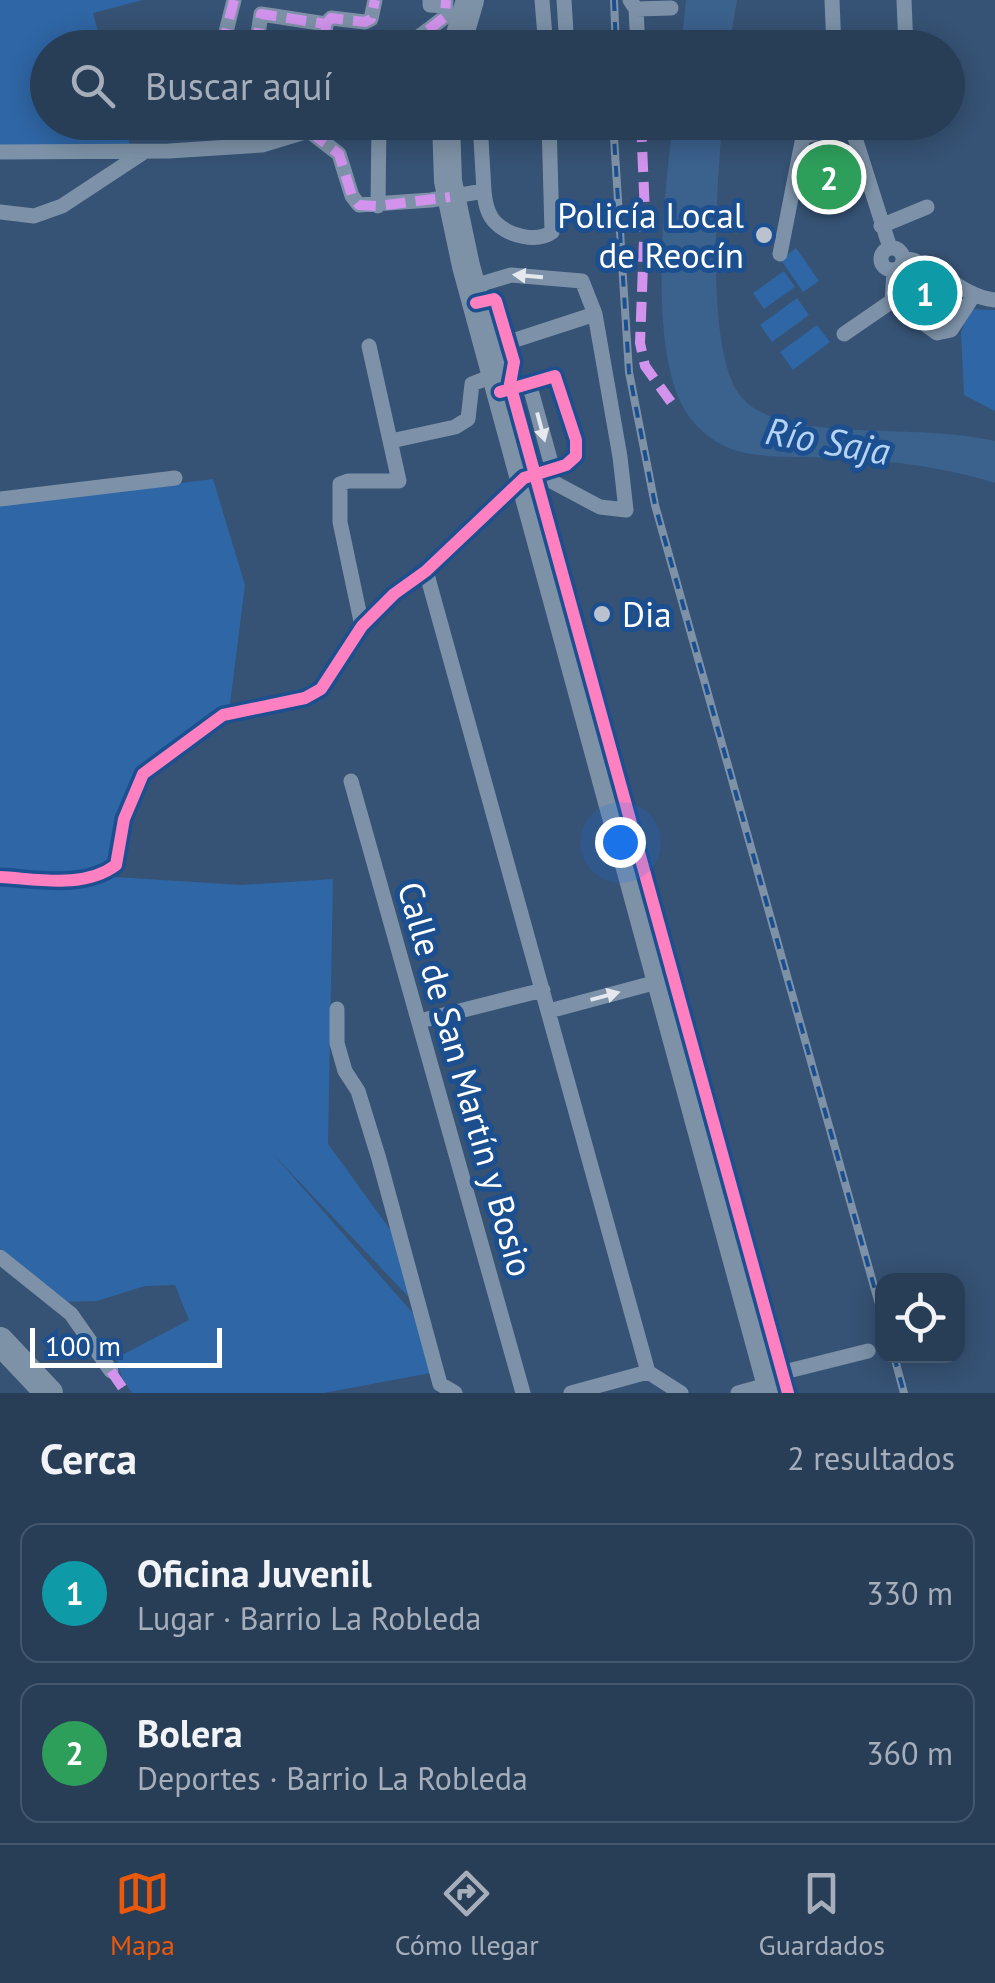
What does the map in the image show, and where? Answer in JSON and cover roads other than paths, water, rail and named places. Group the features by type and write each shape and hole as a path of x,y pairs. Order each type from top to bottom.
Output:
{"highway":[{"path":"448,2 453,30"},
{"path":"447,140 450,197 471,288 494,372 545,472 661,981 771,1384"},
{"path":"0,1341 49,1393"}],"street":[{"path":"226,30 234,0"},
{"path":"326,30 331,18 371,20 376,0"},
{"path":"542,0 544,30"},
{"path":"564,0 566,30"},
{"path":"832,0 833,30"},
{"path":"904,0 905,30"},
{"path":"428,30 444,18 448,2"},
{"path":"636,30 633,5 671,8"},
{"path":"259,30 261,14 326,24"},
{"path":"0,152 144,152 276,140"},
{"path":"321,140 339,154 352,196 359,205 378,206 484,191"},
{"path":"378,206 379,140"},
{"path":"481,140 484,191 490,216 504,229 530,238 546,237 552,232 549,140"},
{"path":"780,254 800,140"},
{"path":"855,140 881,226 896,259 892,301"},
{"path":"0,212 34,216 62,206 144,152"},
{"path":"881,226 926,207"},
{"path":"896,259 923,260 974,295 995,300"},
{"path":"471,288 511,275 582,280 595,314 626,510 600,507 545,472 529,384"},
{"path":"892,301 937,333 952,330 974,295"},
{"path":"844,334 892,301"},
{"path":"391,441 455,427 468,419 472,384 595,314"},
{"path":"362,626 340,522 340,484 359,480 399,481 369,346"},
{"path":"0,877 74,880 102,875 116,865 124,819 143,774 223,715 305,698 321,690 362,626 394,594 545,472 576,456 576,440 555,376 529,384 494,372"},
{"path":"0,499 174,478"},
{"path":"426,571 648,1372 681,1393"},
{"name":"Calle de San Martín y Bosio","path":"351,781 522,1393"},
{"path":"549,1011 661,981"},
{"path":"420,1021 543,990"},
{"path":"337,1009 337,1043 345,1071 358,1091 440,1384 455,1393"},
{"path":"0,1257 71,1314 111,1371"},
{"path":"738,1393 868,1351"},
{"path":"570,1393 648,1372"}],"water":[{"path":"686,0 737,0 732,30 683,30"},
{"name":"Río Saja","path":"671,140 721,140 716,225 718,309 730,377 743,399 771,417 806,425 995,441 995,483 901,463 745,453 716,441 699,428 681,403 665,342 662,265"}],"railway":[{"path":"614,0 615,30"},
{"path":"614,140 629,372 655,505 875,1290"},
{"path":"896,1363 904,1393"}],"place":[{"name":"Bolera","path":"829,177"},
{"name":"Policía Local de Reocín","path":"764,235"},
{"name":"Oficina Juvenil","path":"925,293"},
{"name":"Dia","path":"602,614"}]}
